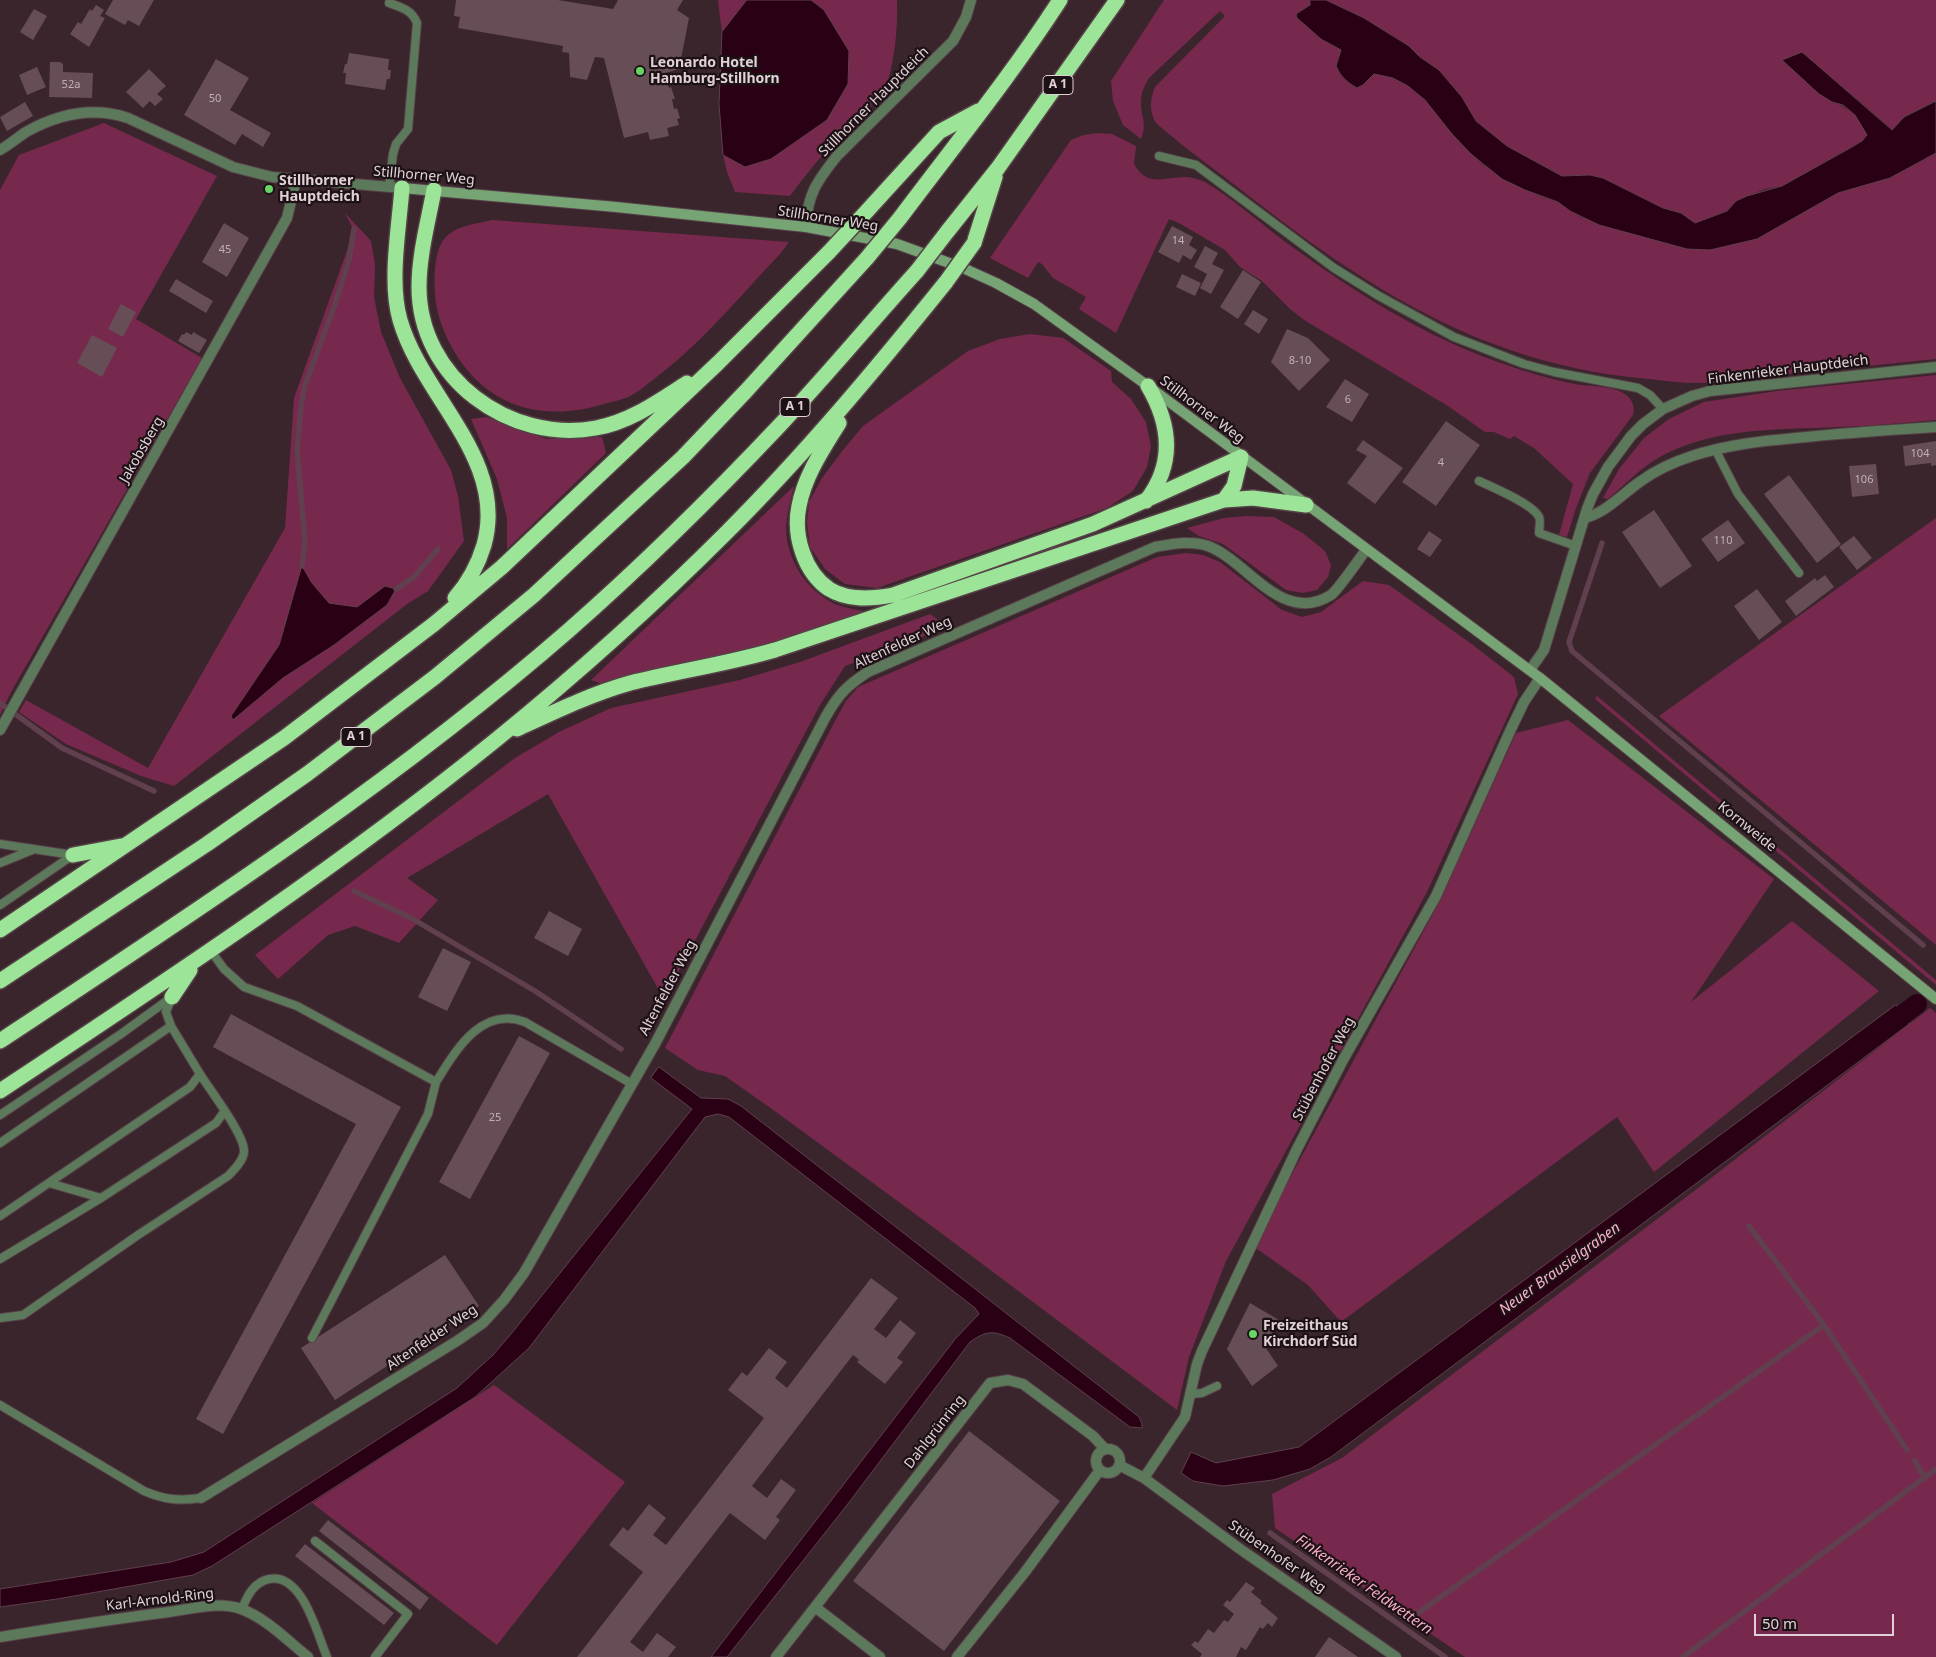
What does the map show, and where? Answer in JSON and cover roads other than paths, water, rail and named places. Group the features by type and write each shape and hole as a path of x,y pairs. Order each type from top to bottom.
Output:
{"highway":[{"name":"A 1","path":"0,981 207,844 307,774 435,677 527,601 683,457 867,258 900,218 984,108 1038,34 1060,0"},
{"name":"A 1","path":"0,1041 242,880 339,812 468,714 554,642 668,538 780,424 917,271 998,168 1116,0"},
{"path":"0,930 284,738 434,624 502,567 718,363 829,252 939,132 984,108"},
{"path":"0,1091 195,962 362,844 498,739 599,652 727,532 807,448 860,388 946,282 974,243 998,168"},
{"path":"395,187 395,277 396,299 400,320 417,362 474,456 484,481 488,506 488,530 482,552 473,572 462,590 434,624"},
{"path":"434,190 420,262 419,288 421,310 426,330 443,364 458,383 498,414 522,423 548,429 575,431 597,428 623,421 649,408 718,363"},
{"path":"1145,502 1158,482 1163,469 1167,444 1162,415 1148,386"},
{"path":"860,388 815,462 805,485 799,507 798,535 804,558 816,576 829,589 850,597 871,599 893,595 1093,524 1145,502 1241,456"},
{"path":"1224,500 1234,486 1241,456"},
{"path":"498,739 565,706 598,694 630,684 735,662 775,650 1224,500 1253,498 1306,505"},
{"path":"73,855 128,844"},
{"path":"172,997 195,962"}],"main road":[{"name":"Stillhorner Weg","path":"395,187 616,207 806,228 897,244 996,283 1034,304 1148,386 1540,678"},
{"name":"Kornweide","path":"1540,678 1936,999"}],"street":[{"name":"Stillhorner Hauptdeich","path":"806,228 807,208 813,190 822,175 837,156 952,41 966,17 972,0"},
{"name":"Stillhorner Weg","path":"0,150 24,134 57,117 75,113 111,112 128,118 233,167 272,177 296,180 395,187"},
{"name":"Jakobsberg","path":"1,728 287,218 296,180"},
{"name":"Finkenrieker Hauptdeich","path":"1530,670 1544,650 1584,518 1596,487 1617,454 1643,424 1663,409 1692,396 1710,391 1936,367"},
{"path":"1584,518 1598,514 1641,481 1663,467 1715,449 1767,440 1936,427"},
{"name":"Altenfelder Weg","path":"201,1498 449,1346 482,1323 504,1300 524,1273 655,1044 825,718 837,697 851,683 868,672 1155,547 1189,543 1207,546 1225,555 1281,599 1297,603 1313,601 1332,594 1366,550"},
{"name":"Stübenhofer Weg","path":"1144,1478 1185,1417 1197,1364 1202,1351 1297,1149 1343,1060 1436,896 1511,729 1527,697 1540,678"},
{"name":"Dahlgrünring","path":"776,1657 990,1383 1008,1380 1023,1384 1093,1436 1105,1449"},
{"path":"1105,1449 1110,1449 1118,1455 1119,1465 1113,1472 1109,1473 1097,1467 1096,1458 1105,1449"},
{"name":"Stübenhofer Weg","path":"1119,1465 1144,1478 1240,1549 1396,1657"},
{"path":"957,1657 1025,1572 1100,1470"},
{"name":"Karl-Arnold-Ring","path":"0,1637 201,1608 230,1607 242,1609 261,1620 308,1657"},
{"path":"815,1607 880,1657"}],"lane":[{"path":"389,3 404,8 414,15 417,23 408,129 396,144 392,154 395,187"},
{"path":"1159,156 1196,165 1334,268 1379,296 1454,337 1524,364 1554,372 1638,388 1650,395 1663,409"},
{"path":"1715,449 1738,494 1799,573"},
{"path":"1479,481 1506,493 1534,510 1540,518 1539,533 1576,546"},
{"path":"0,844 73,855"},
{"path":"0,863 34,849"},
{"path":"0,905 73,855"},
{"path":"211,950 224,969 244,987 297,1006 436,1082"},
{"path":"0,1318 23,1315 138,1235 228,1176 236,1168 245,1152 242,1139 170,1026 166,1012 172,997"},
{"path":"0,1114 121,1034 172,997"},
{"path":"312,1338 428,1114 436,1082 454,1053 469,1035 485,1024 510,1019 525,1022 632,1084"},
{"path":"0,1143 170,1026"},
{"path":"0,1216 190,1088 200,1074"},
{"path":"0,1259 101,1198 216,1123 224,1112"},
{"path":"48,1183 101,1198"},
{"path":"1191,1394 1202,1393 1217,1386"},
{"name":"Altenfelder Weg","path":"0,1405 144,1491 158,1497 181,1501 201,1498"},
{"path":"315,1541 408,1614 374,1657"},
{"path":"242,1609 247,1597 260,1582 272,1579 286,1582 298,1591 327,1657"}],"water":[{"path":"747,0 811,0 824,10 849,51 848,84 827,120 771,159 745,167 723,155 719,104 722,32"},
{"path":"1310,0 1326,0 1364,18 1409,46 1420,57 1439,70 1462,97 1476,121 1507,146 1562,176 1590,175 1603,178 1663,208 1681,213 1695,223 1727,211 1736,201 1747,196 1782,186 1862,141 1867,135 1855,115 1843,105 1832,102 1819,94 1782,60 1802,52 1892,130 1904,117 1936,101 1936,153 1890,178 1838,193 1757,239 1710,250 1687,249 1599,225 1570,211 1558,202 1502,179 1471,154 1425,100 1408,86 1393,78 1374,74 1363,85 1357,88 1353,86 1342,76 1336,66 1341,50 1321,39 1297,18 1296,14 1310,5"},
{"path":"302,566 312,583 329,603 357,607 385,586 396,589 387,605 334,645 283,678 233,720 231,716 279,645"},
{"path":"1896,1005 1909,1024 1331,1457 1310,1469 1273,1480 1223,1486 1193,1481 1181,1473 1191,1452 1216,1463 1299,1447"},
{"path":"659,1067 701,1098 728,1099 741,1106 1139,1417 1142,1428 1130,1427 1010,1338 994,1333 980,1336 970,1342 847,1505 727,1657 711,1657 956,1338 979,1314 975,1308 729,1117 718,1114 705,1117 529,1348 475,1397 212,1566 193,1575 0,1607 0,1589 171,1562 204,1552 457,1388 493,1355 511,1334 692,1109 651,1078"}],"waterway":[{"path":"302,566 305,542 297,450 301,407 305,385 349,260 354,229"},
{"path":"1602,543 1569,642 1572,651 1923,945"},
{"path":"396,589 414,577 438,549"},
{"path":"0,703 62,748 154,791"},
{"path":"354,891 411,918 535,991 621,1049"},
{"name":"Neuer Brausielgraben","path":"1881,1031 1917,1004"},
{"path":"1749,1226 1824,1325 1907,1450"},
{"path":"1418,1613 1824,1325"},
{"path":"1915,1461 1925,1478"},
{"path":"1683,1657 1936,1469"},
{"name":"Finkenrieker Feldwettern","path":"1270,1533 1445,1657"}],"place":[{"name":"Leonardo Hotel Hamburg-Stillhorn","path":"640,71"},
{"name":"Stillhorner Hauptdeich","path":"269,189"},
{"name":"Freizeithaus Kirchdorf Süd","path":"1253,1334"}]}
